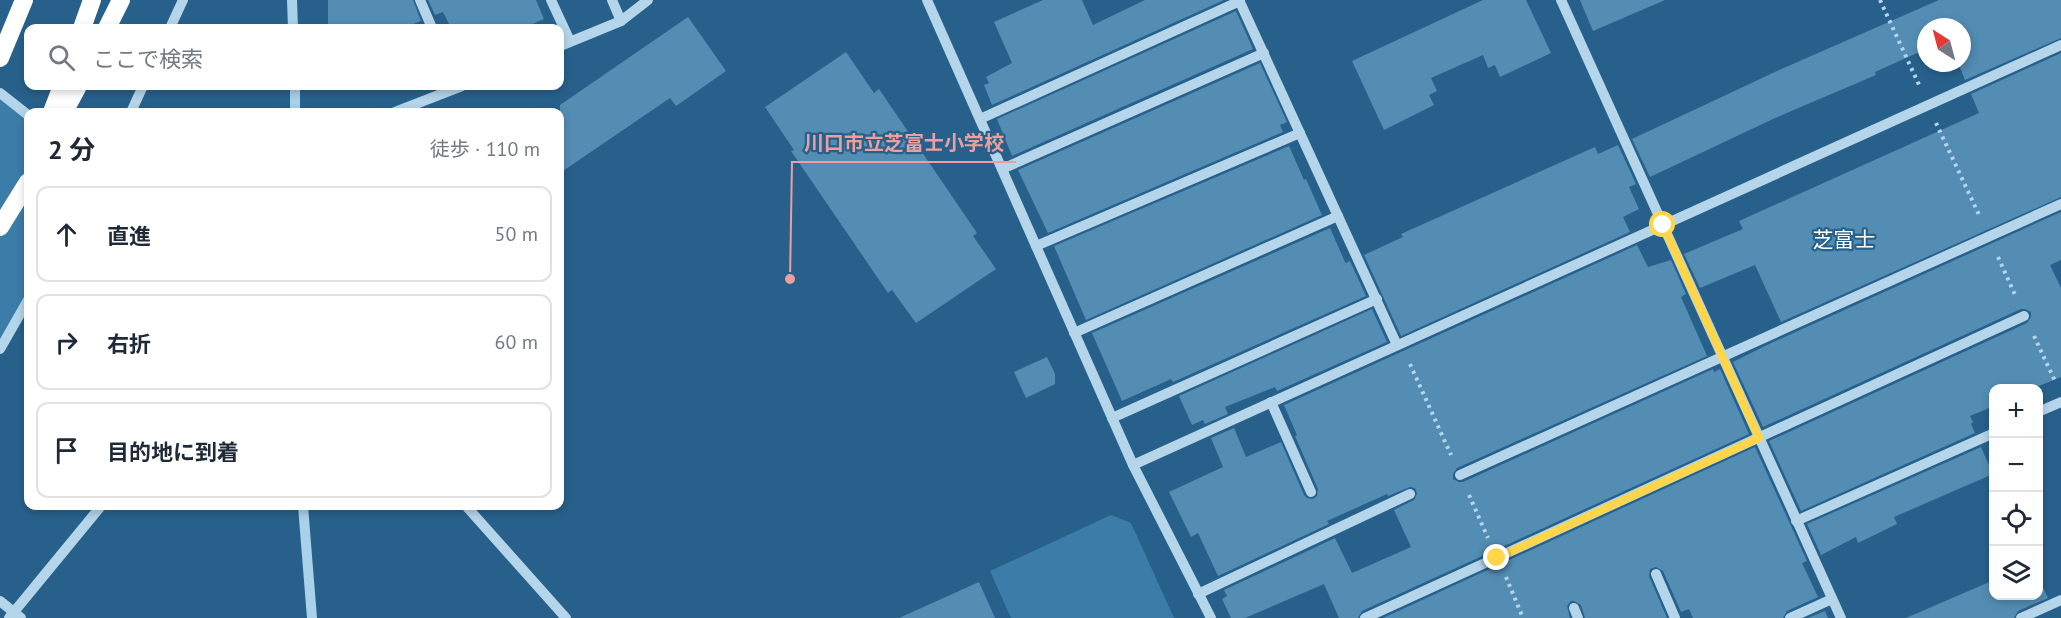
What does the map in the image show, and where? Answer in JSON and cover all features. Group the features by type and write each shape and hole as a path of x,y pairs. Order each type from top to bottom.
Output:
{"highway":[{"path":"0,58 24,0"},
{"path":"83,24 92,0"},
{"path":"109,24 121,0"},
{"path":"54,108 60,90"},
{"path":"66,108 76,90"},
{"path":"0,227 24,189"}],"street":[{"path":"172,24 183,0"},
{"path":"420,0 430,24"},
{"path":"551,0 559,24"},
{"path":"612,0 621,21"},
{"path":"565,44 621,21 648,0"},
{"path":"927,0 1133,465 1211,618"},
{"path":"1561,0 1841,618"},
{"path":"980,118 1240,1 1397,345"},
{"path":"1133,465 2061,45"},
{"path":"1002,169 1264,53"},
{"path":"133,108 141,90"},
{"path":"405,108 449,90"},
{"path":"0,93 24,112"},
{"path":"1036,246 1300,133"},
{"path":"1460,475 2061,204"},
{"path":"1074,333 1338,216"},
{"path":"1112,418 1377,299"},
{"path":"0,349 24,307"},
{"path":"1365,618 2024,316"},
{"path":"1271,402 1311,492"},
{"path":"2043,410 2061,402"},
{"path":"1796,521 1989,435"},
{"path":"1198,594 1410,494"},
{"path":"0,601 15,616 98,510"},
{"path":"470,510 566,618"},
{"path":"1656,574 1676,618"},
{"path":"1790,618 1833,599"},
{"path":"2021,618 2061,600"}],"path":[{"path":"1880,0 2056,383"}],"shaded area":[{"path":"0,92 24,111 24,301 0,341"},
{"path":"1111,515 1131,523 1174,618 1011,618 990,571"}],"building":[{"path":"328,0 413,0 421,21 413,24 328,24"},
{"path":"428,0 536,0 544,19 532,24 449,24 443,12 435,15"},
{"path":"1043,0 1082,0 1093,25 1145,0 1224,0 992,105 984,85 989,83 986,77 1012,63 994,22"},
{"path":"1483,0 1526,0 1551,53 1500,77 1495,65 1488,68 1483,55 1431,78 1437,91 1429,95 1434,105 1384,130 1352,61"},
{"path":"1580,0 1665,0 1593,31"},
{"path":"1939,0 2061,0 2061,38 1965,80 1962,72 1971,72 1971,18 1917,18 1917,53 1875,72 1876,75 1773,119 1650,177 1632,139 1777,71"},
{"path":"1236,11 1253,49 1012,156 997,119"},
{"path":"688,17 726,71 676,106 670,98 564,170 564,108 560,108 560,105"},
{"path":"846,52 874,93 879,89 977,233 973,236 996,269 916,323 892,290 888,293 791,151 794,150 765,107"},
{"path":"2061,53 2061,197 1781,322 1755,265 1700,288 1684,254 1743,229 1739,221 1979,113 1971,94"},
{"path":"1260,63 1287,122 1280,125 1283,132 1048,233 1018,170"},
{"path":"1618,145 1636,184 1629,187 1639,209 1623,217 1630,232 1401,336 1364,255 1403,237 1401,234 1595,147 1598,154"},
{"path":"1289,146 1322,215 1086,320 1054,246"},
{"path":"2061,212 2061,260 2050,265 2061,288 2061,377 2043,384 1989,384 1989,408 1970,416 1975,433 1801,511 1769,441 2027,323 2031,312 2021,309 1763,427 1733,362"},
{"path":"1330,228 1345,262 1350,261 1366,296 1173,382 1171,379 1122,401 1092,333"},
{"path":"1637,245 1648,267 1671,260 1686,294 1681,297 1707,356 1457,468 1453,479 1463,482 1713,369 1714,372 1720,369 1749,434 1362,611 1358,618 1339,618 1324,584 1245,618 1231,618 1222,599 1227,596 1224,590 1335,538 1352,573 1411,547 1394,510 1414,500 1417,494 1415,488 1410,487 1388,496 1387,494 1327,521 1329,524 1218,576 1198,533 1191,537 1169,492 1223,467 1211,438 1234,428 1246,457 1281,442 1304,495 1313,499 1317,496 1318,489 1284,405"},
{"path":"1372,309 1387,342 1277,391 1275,387 1225,407 1228,414 1205,424 1203,420 1192,425 1179,396"},
{"path":"1047,357 1055,374 1055,384 1026,398 1014,372"},
{"path":"1755,447 1807,561 1802,563 1818,597 1787,611 1783,618 1693,618 1689,609 1681,612 1663,571 1656,567 1650,569 1649,576 1667,618 1585,618 1581,605 1571,601 1567,606 1570,618 1383,618"},
{"path":"1981,447 1989,465 1989,476 1894,517 1897,524 1858,543 1856,537 1821,555 1807,524"},
{"path":"979,582 995,618 899,618"},
{"path":"1989,582 1989,600 2043,600 2043,588 2048,598 2018,611 2014,618 1906,618"},
{"path":"1825,611 1828,618 1808,618"}],"waterway":[{"path":"292,0 293,24"},
{"path":"295,90 295,108"},
{"path":"303,510 312,618"}],"place":[{"name":"川口市立芝富士小学校","path":"790,279"}],"district":[{"name":"芝富士","path":"1844,239"}],"route":[{"path":"1497,558 1759,438 1663,225"}]}
